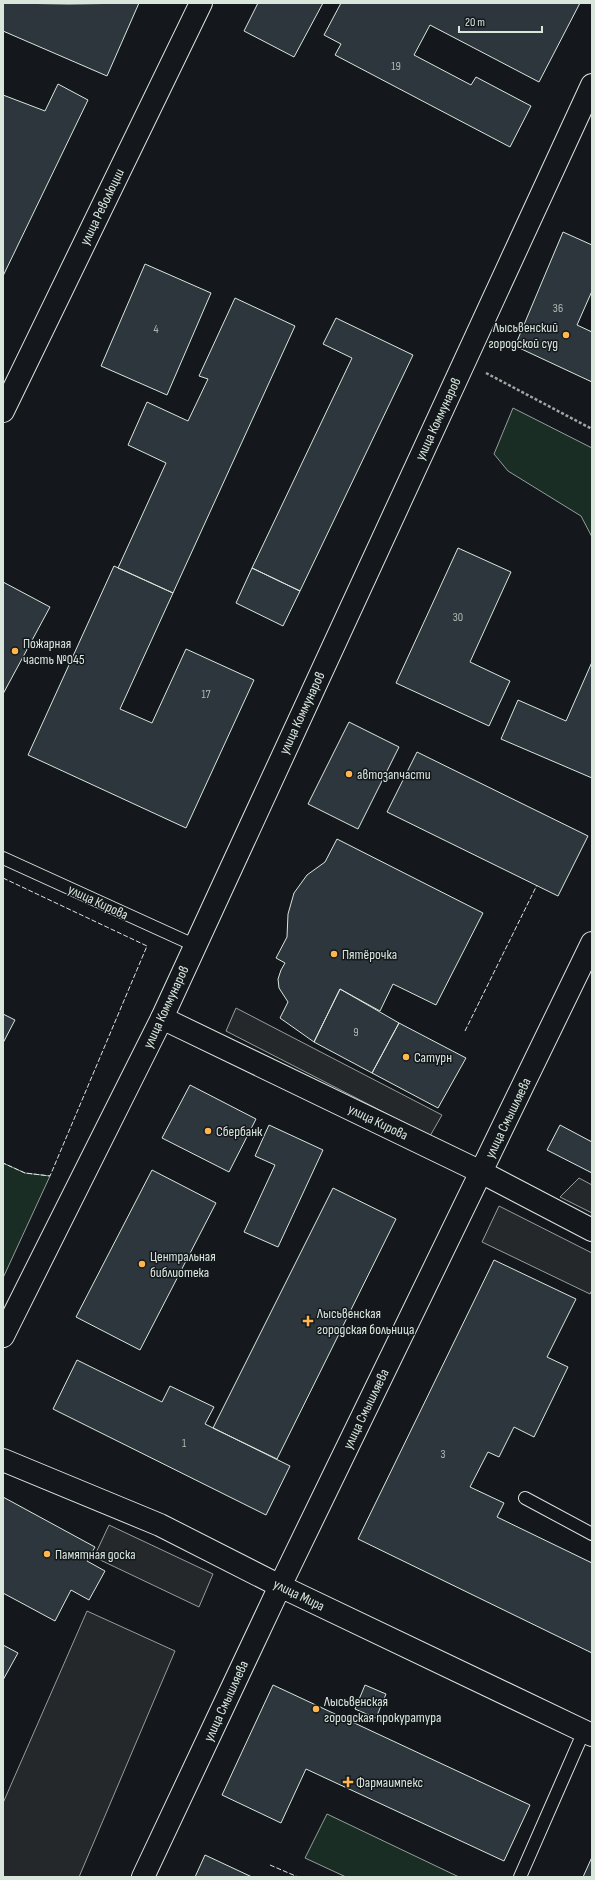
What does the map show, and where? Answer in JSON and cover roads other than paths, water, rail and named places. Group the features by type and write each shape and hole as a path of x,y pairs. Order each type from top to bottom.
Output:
{"street":[{"name":"улица Революции","path":"3,411 201,3"},
{"name":"улица Коммунаров","path":"3,1336 162,1018 592,85"},
{"name":"улица Смышляева","path":"143,1877 280,1586 592,943"},
{"name":"улица Кирова","path":"162,1018 482,1172 592,1230"},
{"name":"улица Мира","path":"3,1460 160,1525 280,1586 588,1733"}],"lane":[{"name":"улица Кирова","path":"3,858 194,946"},
{"path":"525,1498 592,1534"},
{"path":"520,1877 588,1733"}],"place":[{"name":"Лысьвенский городской суд","path":"566,335"},
{"name":"Пожарная часть №045","path":"15,651"},
{"name":"автозапчасти","path":"349,774"},
{"name":"Пятёрочка","path":"334,954"},
{"name":"Сатурн","path":"406,1057"},
{"name":"Сбербанк","path":"208,1131"},
{"name":"Центральная библиотека","path":"142,1264"},
{"name":"Лысьвенская городская больница","path":"308,1321"},
{"name":"Памятная доска","path":"47,1554"},
{"name":"Лысьвенская городская прокуратура","path":"316,1709"},
{"name":"Фармаимпекс","path":"348,1782"}]}
